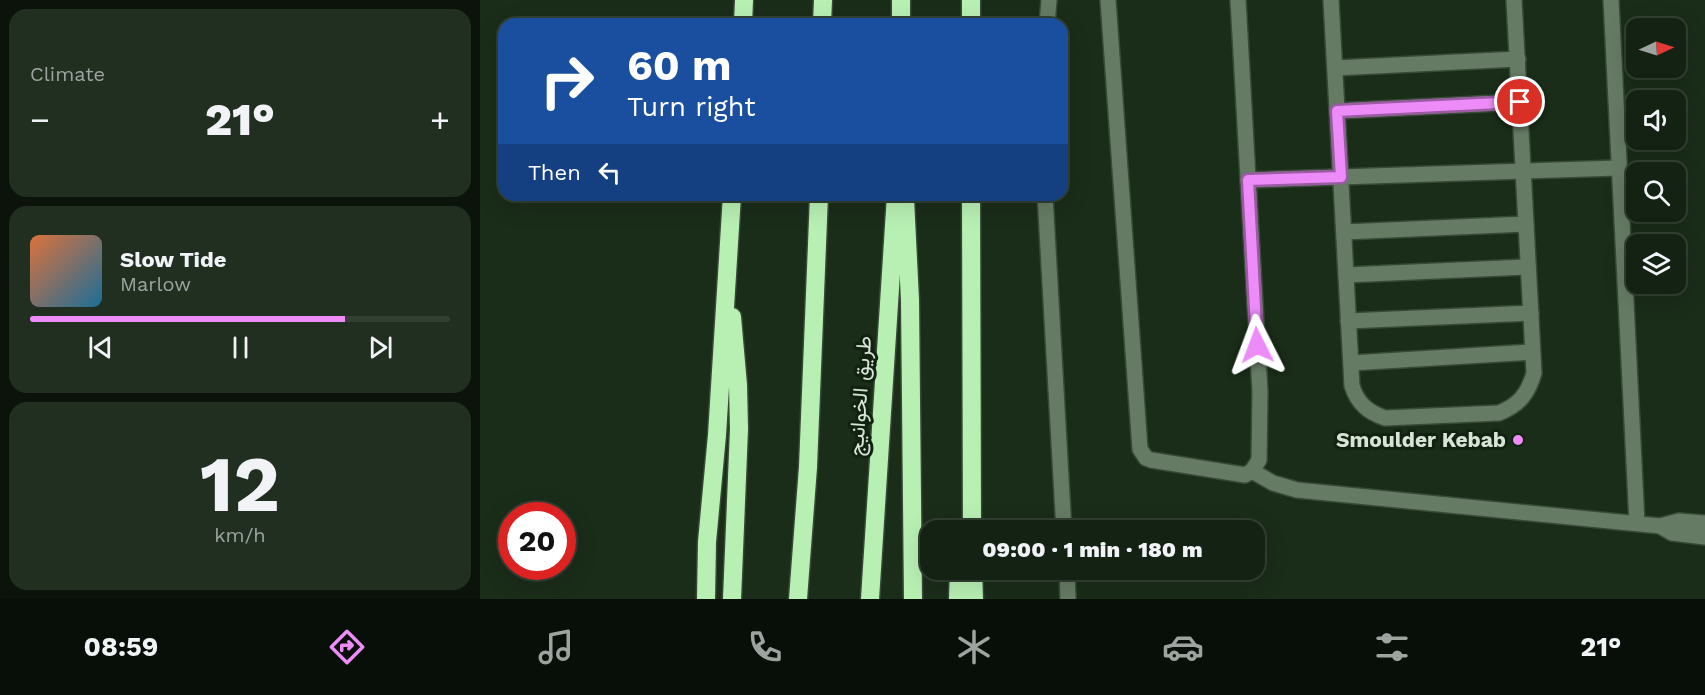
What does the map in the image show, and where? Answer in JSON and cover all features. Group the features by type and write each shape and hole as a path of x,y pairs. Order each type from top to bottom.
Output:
{"highway":[{"path":"743,18 744,0"},
{"path":"822,18 823,0"},
{"path":"901,0 901,18"},
{"path":"971,0 971,18"},
{"path":"706,599 707,542 717,435 732,201"},
{"path":"798,599 808,467 819,201"},
{"name":"طريق الخوانيج","path":"870,599 896,201"},
{"path":"905,201 910,300 913,599"},
{"path":"971,201 972,520"},
{"path":"725,286 732,317 740,429 732,599"},
{"path":"968,520 972,508"},
{"path":"958,599 959,580"},
{"path":"973,580 974,599"}],"lane":[{"path":"1048,18 1049,0"},
{"path":"1108,0 1140,449 1150,460 1245,474 1252,471 1259,460 1260,392 1238,0"},
{"path":"1331,0 1352,386 1356,398 1364,407 1385,418 1499,413 1512,408 1530,387 1534,374 1514,0"},
{"path":"1611,0 1637,524"},
{"path":"1335,68 1518,59"},
{"path":"1337,111 1520,102"},
{"path":"1248,180 1618,168"},
{"path":"1045,201 1063,520"},
{"path":"1344,232 1526,224"},
{"path":"1346,274 1528,267"},
{"path":"1348,321 1531,313"},
{"path":"1351,363 1532,352"},
{"path":"1252,471 1273,483 1297,490 1660,526 1679,521 1705,524"},
{"path":"1660,526 1672,533 1705,537"},
{"path":"1067,580 1068,599"}],"place":[{"name":"Smoulder Kebab","path":"1518,440"}],"route":[{"path":"1257,345 1248,180 1341,177 1337,111 1520,102"}]}
